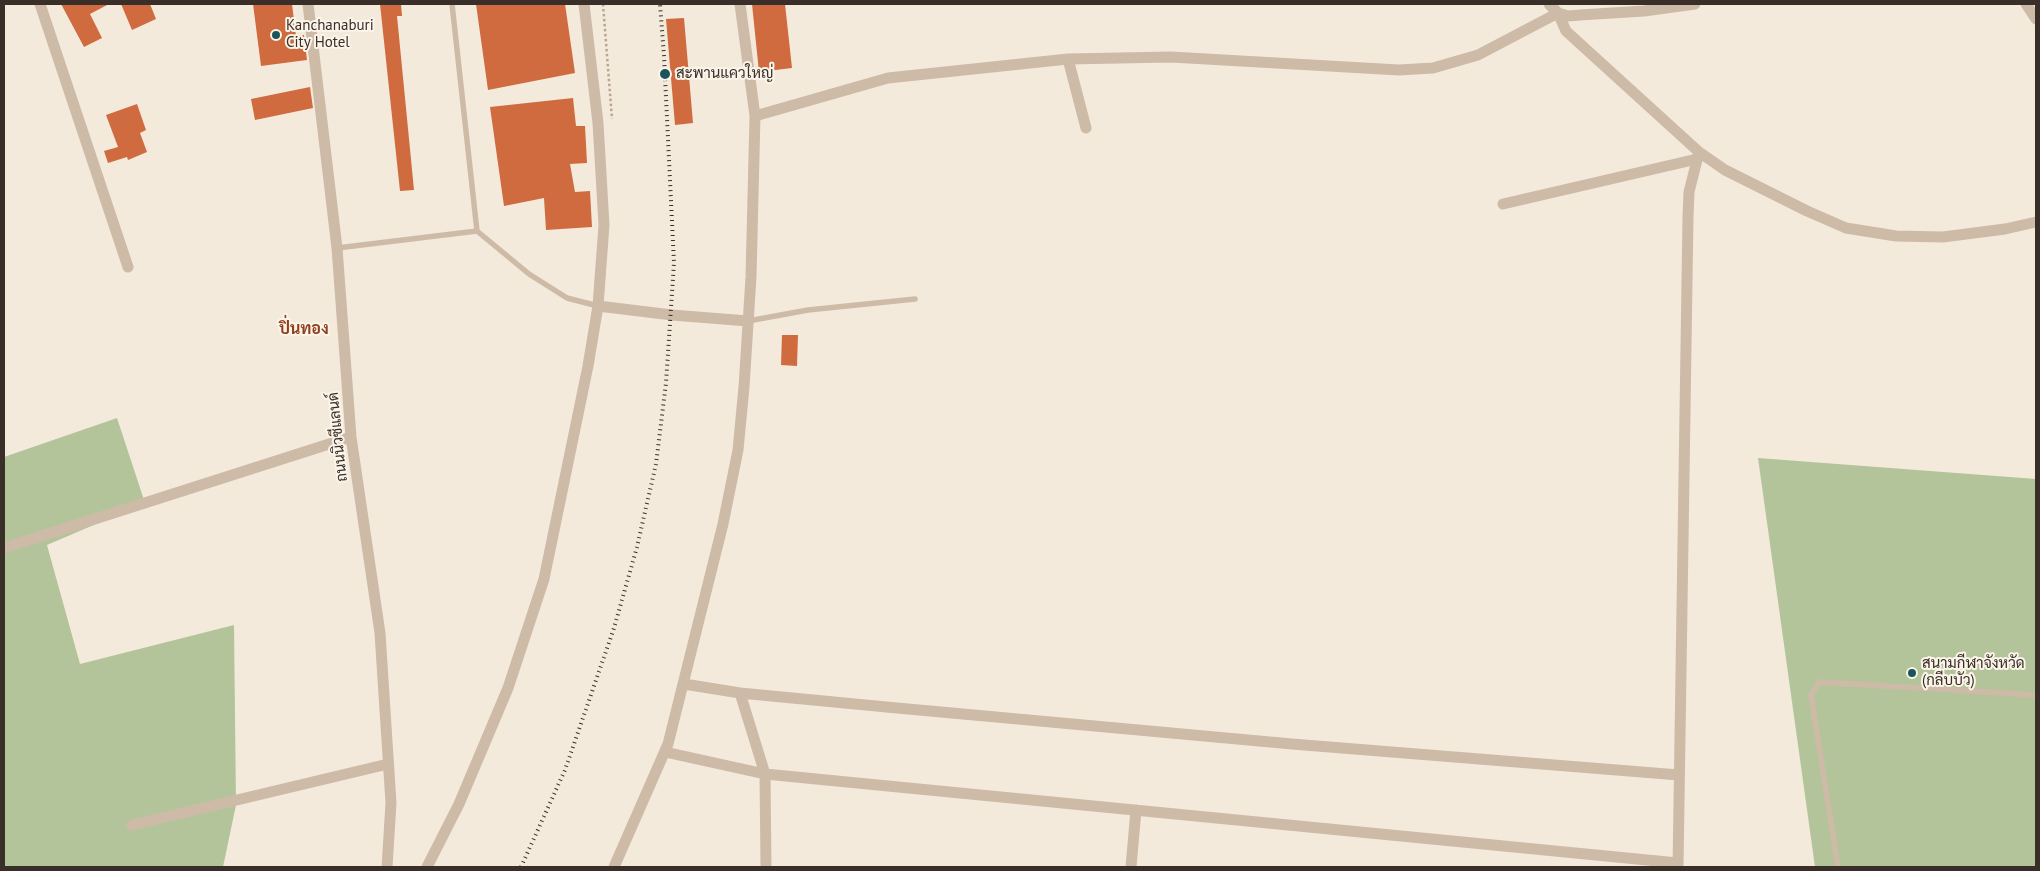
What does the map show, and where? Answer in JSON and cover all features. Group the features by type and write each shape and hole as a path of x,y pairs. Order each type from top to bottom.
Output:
{"street":[{"path":"40,4 128,267"},
{"name":"ถนนนิวซีแลนด์","path":"308,4 337,248 351,437 380,633 390,803 387,867"},
{"path":"426,867 459,804 508,688 544,579 566,482 598,306 604,225 598,123 584,4"},
{"path":"614,867 665,752 684,684 723,524 738,450 751,277 755,116 740,4"},
{"path":"1549,4 1558,13 1566,31 1698,155 1807,211 1846,228 1896,236 1943,237 2005,229 2036,222"},
{"path":"755,116 888,78 1068,59 1171,57 1399,70 1433,68 1478,55 1558,13 1568,16 1589,15 1644,11 1695,4"},
{"path":"2026,4 2036,19"},
{"path":"1068,59 1086,128"},
{"path":"1503,204 1698,155"},
{"path":"665,752 765,774 1678,865 1688,217 1689,192 1698,155"},
{"path":"598,306 672,315 748,321"},
{"path":"4,548 351,437"},
{"path":"684,684 740,693 1292,744 1680,775"},
{"path":"740,693 765,774 766,867"},
{"path":"132,825 388,764"},
{"path":"1131,867 1136,810"}],"lane":[{"path":"452,4 477,231 529,274 567,298 598,306"},
{"path":"337,248 477,231"},
{"path":"748,321 808,310 915,299"},
{"path":"1838,867 1811,695 1820,682 2036,695"}],"green space":[{"path":"117,418 145,503 47,545 80,664 234,625 236,805 223,867 4,867 4,457"},
{"name":"สนามกีฬาจังหวัด (กลีบบัว)","path":"1758,458 2036,479 2036,867 1815,867"}],"building":[{"path":"61,4 109,4 90,14 102,38 84,47"},
{"path":"121,4 150,4 156,19 132,30"},
{"name":"Kanchanaburi City Hotel","path":"253,4 292,4 296,36 304,35 307,60 261,66"},
{"path":"380,4 401,4 402,16 397,16 414,190 400,191"},
{"path":"476,4 565,4 575,73 488,90"},
{"path":"752,4 785,4 792,68 759,72"},
{"path":"684,18 693,123 675,125 666,19"},
{"path":"310,87 313,108 255,120 251,99"},
{"path":"573,98 576,126 585,126 587,163 570,164 575,192 590,191 592,227 546,230 544,198 504,206 490,107"},
{"path":"137,104 146,130 140,133 147,152 128,160 127,157 108,163 104,151 118,147 106,115"},
{"path":"782,335 798,335 797,366 781,365"}],"railway":[{"path":"521,867 565,770 614,628 637,547 656,464 666,383 674,263 660,4"}],"place":[{"name":"Kanchanaburi City Hotel","path":"276,35"},
{"name":"สะพานแควใหญ่","path":"665,74"},
{"name":"สนามกีฬาจังหวัด (กลีบบัว)","path":"1912,673"}],"district":[{"name":"ปิ่นทอง","path":"304,329"}]}
